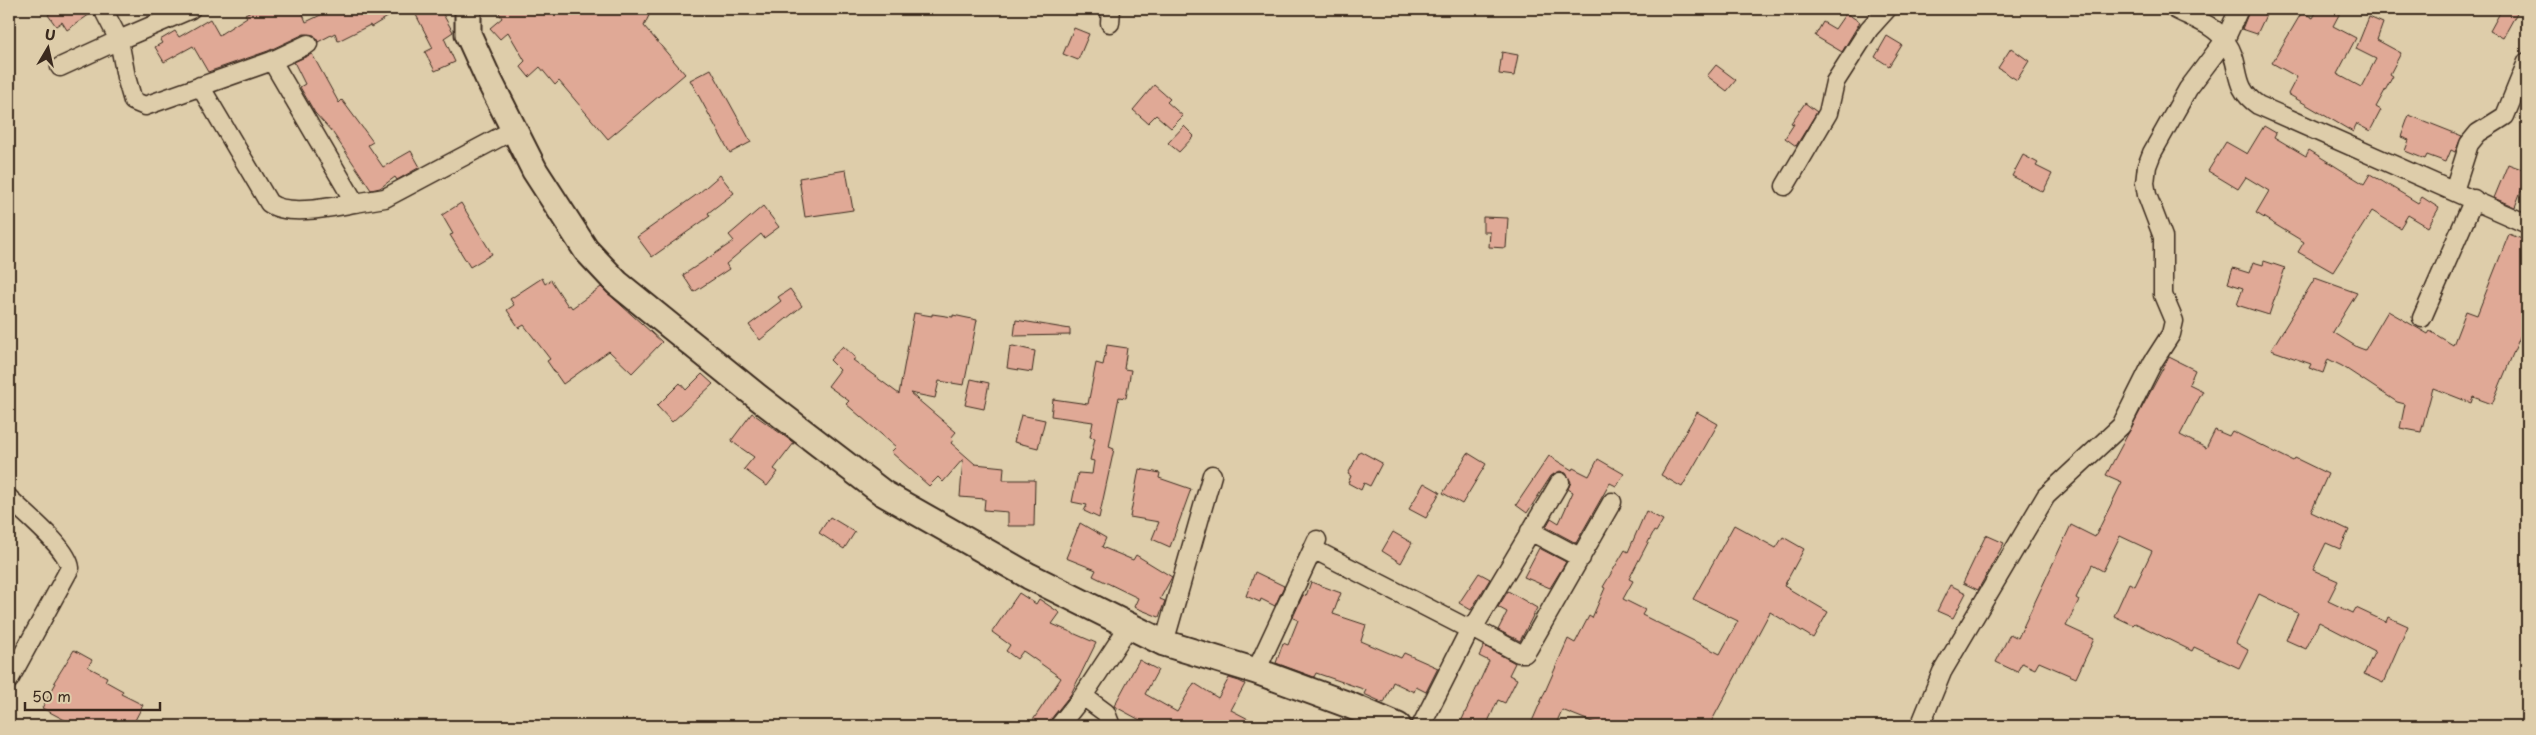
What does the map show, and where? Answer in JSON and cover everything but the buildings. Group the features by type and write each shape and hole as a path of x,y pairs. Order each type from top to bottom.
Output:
{"main road":[{"path":"468,9 468,34 489,80 515,129 534,171 586,250 617,283 751,392 883,493 1029,576 1164,643 1256,671 1349,705 1398,726"}],"street":[{"path":"102,9 119,40 130,97 138,104 145,106 272,62 308,44"},
{"path":"60,67 190,9"},
{"path":"1784,186 1828,113 1835,82 1869,29 1887,9"},
{"path":"2174,9 2211,28 2226,40 2235,63 2242,92 2258,105 2527,224"},
{"path":"1920,726 1942,672 2046,496 2121,426 2153,362 2171,334 2174,321 2163,295 2163,237 2147,195 2145,183 2147,166 2152,153 2188,89 2226,40 2239,9"},
{"path":"272,62 355,203"},
{"path":"2454,191 2469,144 2478,133 2505,116 2527,62"},
{"path":"200,86 269,203 275,208 320,208 385,198 515,129"},
{"path":"2422,318 2474,199"},
{"path":"1164,643 1212,475"},
{"path":"1421,726 1471,627 1478,620 1560,482"},
{"path":"9,498 61,550 69,562 70,568 9,680"},
{"path":"1256,671 1315,544 1463,626 1471,627 1519,653 1525,653 1612,502"},
{"path":"1530,531 1581,558"},
{"path":"1059,726 1130,626"},
{"path":"1082,696 1106,712 1111,726"}]}
